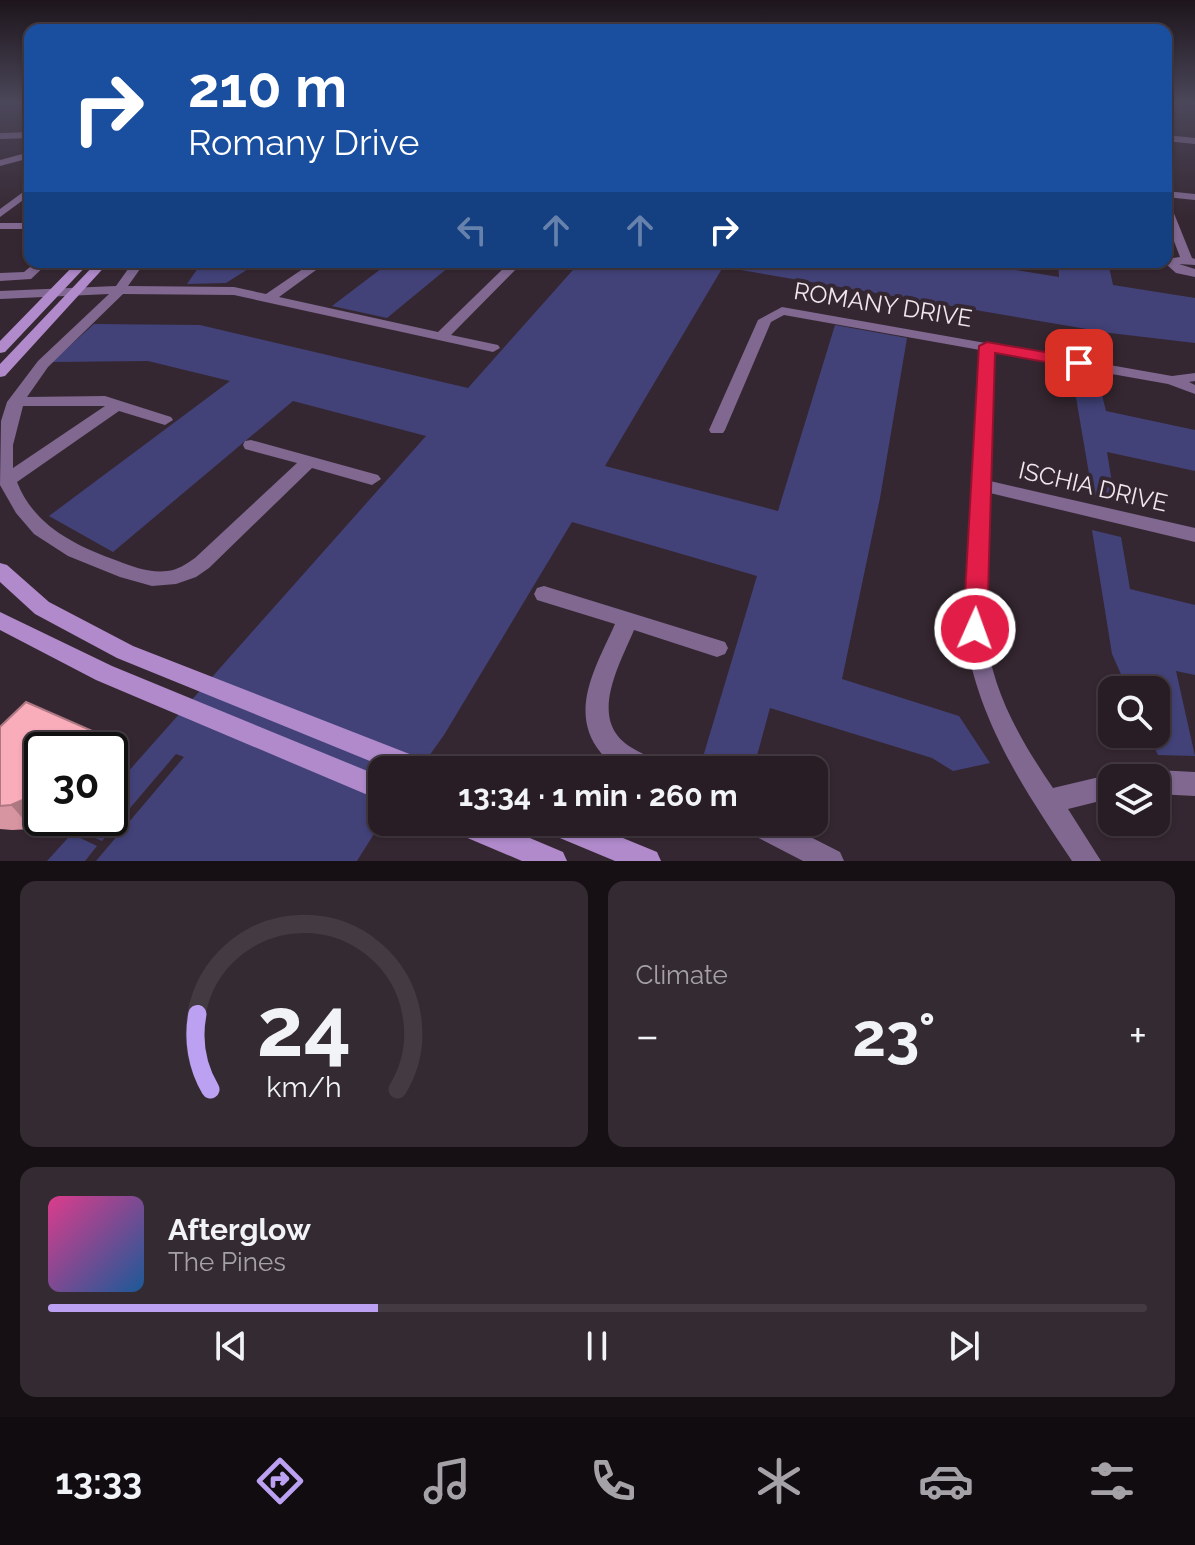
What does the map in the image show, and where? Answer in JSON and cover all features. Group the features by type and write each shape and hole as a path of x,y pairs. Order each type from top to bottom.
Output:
{"main road":[{"path":"0,349 78,268"},
{"path":"0,373 98,268"},
{"path":"0,570 42,608 125,652 386,756"},
{"path":"2,623 104,673 368,783"},
{"path":"494,836 554,861"},
{"path":"586,836 648,861"}],"street":[{"path":"0,163 24,157"},
{"path":"0,214 24,195"},
{"path":"1172,195 1195,197"},
{"path":"1172,219 1191,261 1177,260 1172,264 1180,270 1195,273"},
{"path":"0,226 24,226"},
{"path":"0,277 27,276 36,268"},
{"path":"134,268 118,290 44,361 15,402 6,430 4,459 6,481 22,511 44,534 79,555 144,578 172,580 202,563 310,460"},
{"path":"269,298 312,268"},
{"path":"442,336 511,268"},
{"path":"0,295 216,290 269,298 493,348"},
{"name":"ROMANY DRIVE","path":"717,430 765,320 776,313 798,312 987,346 1172,380 1195,390"},
{"path":"987,346 975,629 981,674 1001,726 1088,861"},
{"name":"ROMANY DRIVE","path":"1172,380 1195,377"},
{"path":"15,402 90,399 165,420"},
{"path":"6,481 117,405"},
{"path":"251,445 372,479"},
{"name":"ISCHIA DRIVE","path":"981,485 1195,535"},
{"path":"544,594 717,648"},
{"path":"626,756 613,749 601,736 595,720 596,699 627,621"},
{"path":"1170,783 1195,784"},
{"path":"1049,802 1098,790"},
{"path":"782,836 831,861"}],"shaded area":[{"path":"198,268 250,268 226,283 187,284"},
{"path":"382,268 448,268 387,318 332,306"},
{"path":"575,268 722,268 605,466 778,511 835,325 907,338 880,498 842,679 959,716 990,763 953,771 932,758 770,708 757,756 703,756 757,576 572,522 429,756 368,756 368,836 373,836 357,861 47,861 70,836 128,836 128,772 426,436 293,401 113,552 49,516 230,381 148,361 52,362 94,324 200,325 468,388"},
{"path":"729,268 1004,268 1059,277 1058,268 1109,268 1113,285 1195,298 1195,343 1110,333"},
{"path":"1074,386 1101,391 1106,411 1195,430 1195,471 1107,452 1115,502 1093,497"},
{"path":"1092,530 1121,537 1130,589 1195,605 1195,675 1176,671 1195,756 1158,755 1155,748 1170,748 1170,676 1122,676 1112,654"}],"pier":[{"path":"176,754 184,757 128,823 128,810"},
{"path":"76,836 91,836 102,841 106,836 117,836 96,861 85,861 97,846"}],"building":[{"path":"26,702 95,732 24,732 24,799 0,806 0,727"}],"route":[{"path":"975,629 987,346 1079,363"}]}
